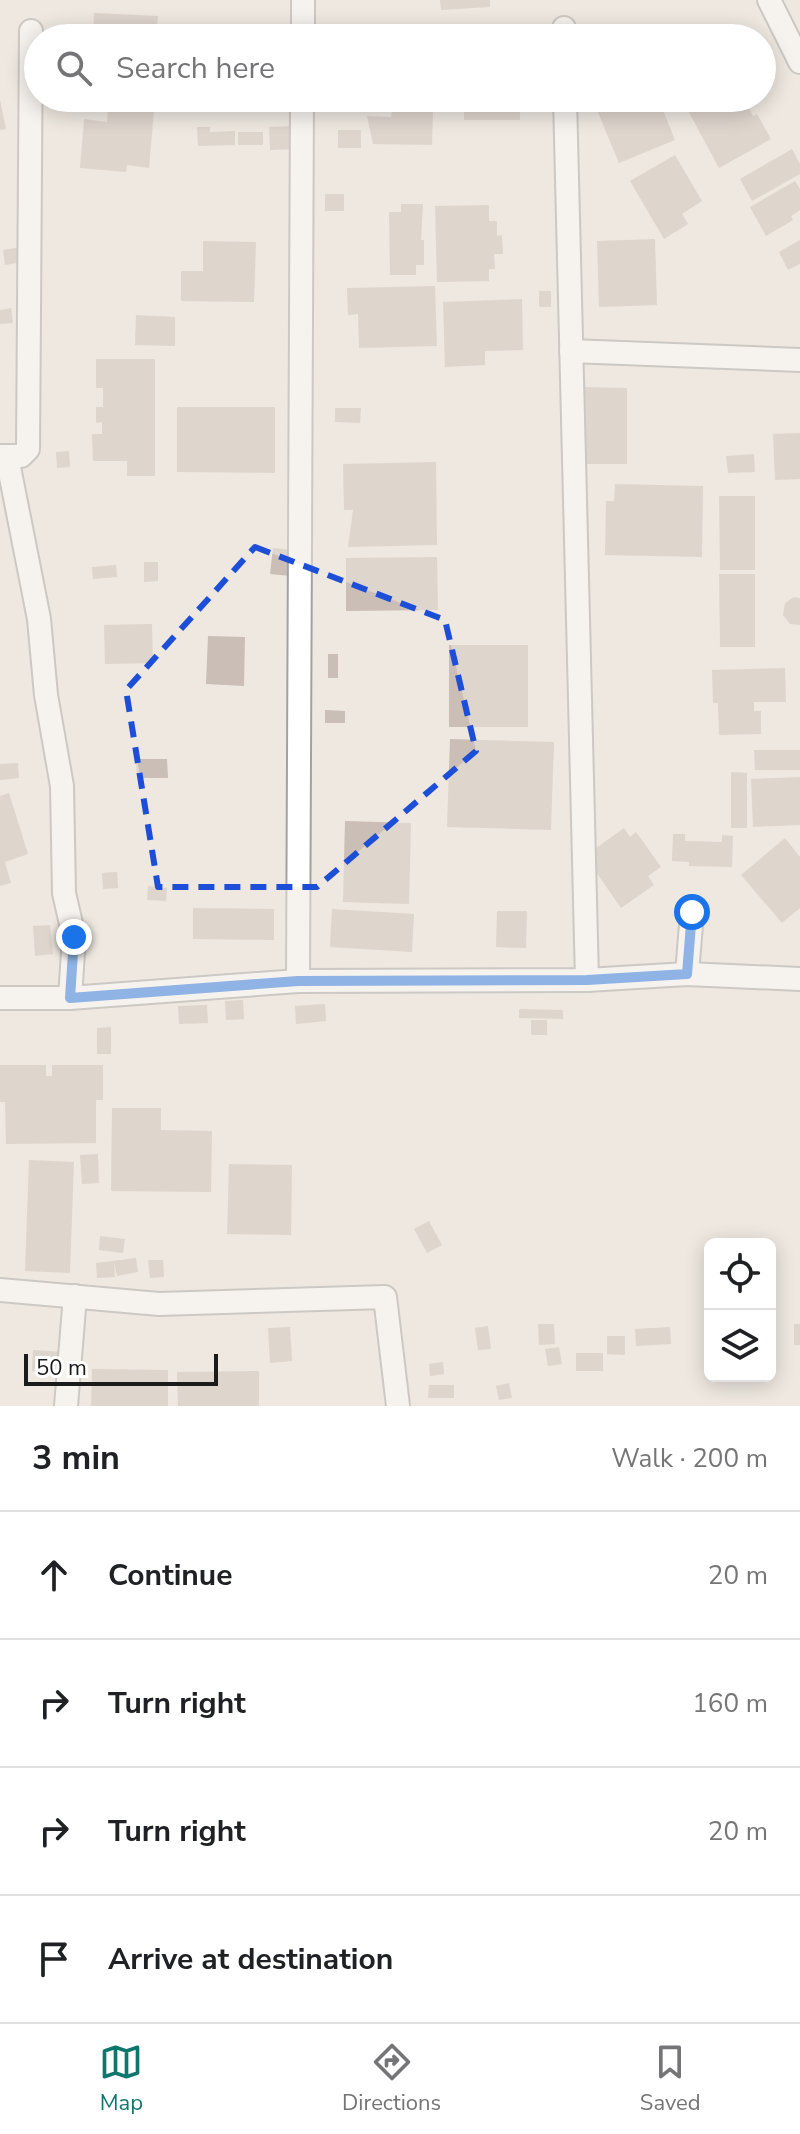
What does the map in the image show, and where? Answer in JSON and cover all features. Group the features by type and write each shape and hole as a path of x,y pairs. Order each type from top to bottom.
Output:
{"street":[{"path":"303,0 303,24"},
{"path":"769,0 800,62"},
{"path":"30,112 28,449 21,456 3,457 37,607 46,695 62,786 64,893 74,937 70,998"},
{"path":"298,981 302,112"},
{"path":"565,112 587,980"},
{"path":"571,351 800,360"},
{"path":"687,974 692,912"},
{"path":"0,998 70,998 298,981 587,980 687,974 800,979"},
{"path":"0,1290 159,1304 385,1297 398,1406"},
{"path":"66,1406 75,1296"}],"highlighted area":[{"path":"255,547 445,620 476,751 317,887 158,887 126,690"}],"building":[{"path":"440,0 490,0 490,7 441,10"},
{"path":"94,13 158,16 157,24 94,24"},
{"path":"0,100 6,129 0,130"},
{"path":"108,112 154,112 149,168 127,165 126,172 80,168 84,119 107,122"},
{"path":"392,112 433,112 432,145 373,144 367,116 391,117"},
{"path":"464,112 520,112 520,120 464,120"},
{"path":"598,112 664,112 675,140 619,163"},
{"path":"689,112 757,114 771,139 719,168"},
{"path":"293,126 294,149 270,150 269,127"},
{"path":"197,127 210,127 210,132 235,131 235,145 198,146"},
{"path":"338,130 361,130 361,148 338,148"},
{"path":"238,132 263,132 263,145 238,145"},
{"path":"792,149 800,164 800,174 752,201 740,179"},
{"path":"675,155 702,201 682,214 688,224 664,239 630,181"},
{"path":"795,181 800,189 800,210 791,216 793,220 766,236 750,207"},
{"path":"325,194 344,194 344,211 325,211"},
{"path":"401,204 423,204 421,240 424,240 424,265 416,265 416,275 390,275 389,212 401,212"},
{"path":"489,205 489,221 497,221 497,236 502,235 503,254 494,254 495,269 489,269 489,281 437,282 435,206"},
{"path":"655,239 657,305 599,307 597,241"},
{"path":"800,240 800,264 788,270 779,252"},
{"path":"203,241 256,242 254,302 181,301 181,271 203,271"},
{"path":"21,247 23,262 5,265 3,250"},
{"path":"435,286 437,346 359,348 358,314 348,315 347,288"},
{"path":"539,291 551,291 551,307 539,307"},
{"path":"522,299 523,350 485,351 485,365 445,367 443,302"},
{"path":"11,308 13,323 0,324 0,310"},
{"path":"136,315 175,317 175,346 135,345"},
{"path":"96,359 155,359 155,476 127,476 127,461 93,461 92,434 102,434 102,422 96,423 96,407 103,407 103,388 96,388"},
{"path":"584,387 627,388 627,464 584,464"},
{"path":"177,407 275,407 275,473 177,472"},
{"path":"335,408 361,408 360,423 335,422"},
{"path":"800,433 800,479 775,480 773,434"},
{"path":"69,451 70,467 57,468 56,452"},
{"path":"754,454 755,472 728,473 726,456"},
{"path":"436,462 437,545 348,547 353,510 344,510 343,464"},
{"path":"615,484 703,486 702,557 605,555 606,501 614,501"},
{"path":"719,496 755,496 755,570 720,570"},
{"path":"273,548 294,550 291,576 270,574"},
{"path":"437,557 438,610 346,611 346,558"},
{"path":"144,562 158,562 158,581 144,582"},
{"path":"116,565 117,577 93,579 92,567"},
{"path":"719,574 755,574 755,647 720,647"},
{"path":"794,597 800,598 800,625 790,624 783,615 785,603"},
{"path":"152,624 153,663 105,664 104,625"},
{"path":"208,636 245,637 244,686 206,684"},
{"path":"449,645 528,645 528,727 449,727"},
{"path":"328,654 338,654 338,678 328,678"},
{"path":"785,668 786,702 754,702 754,711 761,711 761,734 719,735 718,703 713,703 712,670"},
{"path":"325,710 345,711 345,723 325,723"},
{"path":"450,739 554,742 551,830 447,827"},
{"path":"754,750 800,750 800,770 755,770"},
{"path":"136,759 167,759 168,778 137,778"},
{"path":"18,763 19,778 0,780 0,764"},
{"path":"731,772 747,773 747,828 731,828"},
{"path":"800,777 800,825 753,827 751,779"},
{"path":"9,793 28,854 5,862 11,883 0,886 0,796"},
{"path":"345,821 411,823 409,904 343,902"},
{"path":"624,828 630,837 636,832 661,867 648,876 654,885 621,908 585,856"},
{"path":"673,834 685,834 685,841 722,842 722,835 733,836 732,867 689,866 689,862 672,861"},
{"path":"785,838 800,857 800,908 782,923 741,875"},
{"path":"117,872 118,888 103,889 102,873"},
{"path":"148,886 167,888 166,901 147,900"},
{"path":"193,908 274,909 274,940 193,939"},
{"path":"332,909 414,914 412,952 330,947"},
{"path":"497,911 527,911 526,948 496,947"},
{"path":"50,925 53,954 35,956 33,926"},
{"path":"243,1000 244,1019 226,1020 225,1001"},
{"path":"325,1004 326,1021 296,1024 295,1006"},
{"path":"207,1005 208,1023 179,1024 178,1006"},
{"path":"519,1009 563,1010 563,1019 519,1018"},
{"path":"531,1020 547,1020 547,1035 531,1035"},
{"path":"111,1027 111,1054 97,1054 97,1028"},
{"path":"0,1065 46,1065 46,1076 52,1076 52,1065 103,1065 103,1100 96,1100 96,1143 6,1144 5,1102 0,1102"},
{"path":"112,1108 161,1108 161,1130 212,1131 211,1192 111,1191"},
{"path":"98,1154 99,1183 82,1184 80,1155"},
{"path":"29,1160 74,1162 70,1273 25,1271"},
{"path":"229,1164 292,1165 291,1235 227,1234"},
{"path":"429,1221 442,1245 427,1253 414,1229"},
{"path":"100,1236 125,1239 123,1253 99,1250"},
{"path":"136,1258 138,1272 117,1276 114,1262 115,1277 97,1278 96,1263"},
{"path":"148,1260 163,1260 164,1277 150,1278"},
{"path":"538,1324 554,1324 555,1344 539,1345"},
{"path":"794,1324 800,1324 800,1345 794,1345"},
{"path":"488,1326 491,1349 478,1350 475,1328"},
{"path":"290,1327 292,1361 270,1363 268,1328"},
{"path":"670,1327 671,1344 636,1346 635,1329"},
{"path":"607,1336 625,1336 625,1355 607,1354"},
{"path":"559,1347 562,1364 548,1366 545,1349"},
{"path":"33,1350 64,1352 63,1373 32,1371"},
{"path":"576,1353 603,1353 603,1371 576,1371"},
{"path":"443,1362 444,1374 430,1376 429,1364"},
{"path":"92,1369 168,1370 168,1406 91,1406"},
{"path":"259,1371 259,1406 178,1406 177,1372"},
{"path":"509,1383 512,1398 499,1400 496,1386"},
{"path":"429,1385 454,1385 454,1398 428,1398"}],"route":[{"path":"74,937 70,998 298,981 587,980 687,974 692,912"}]}
